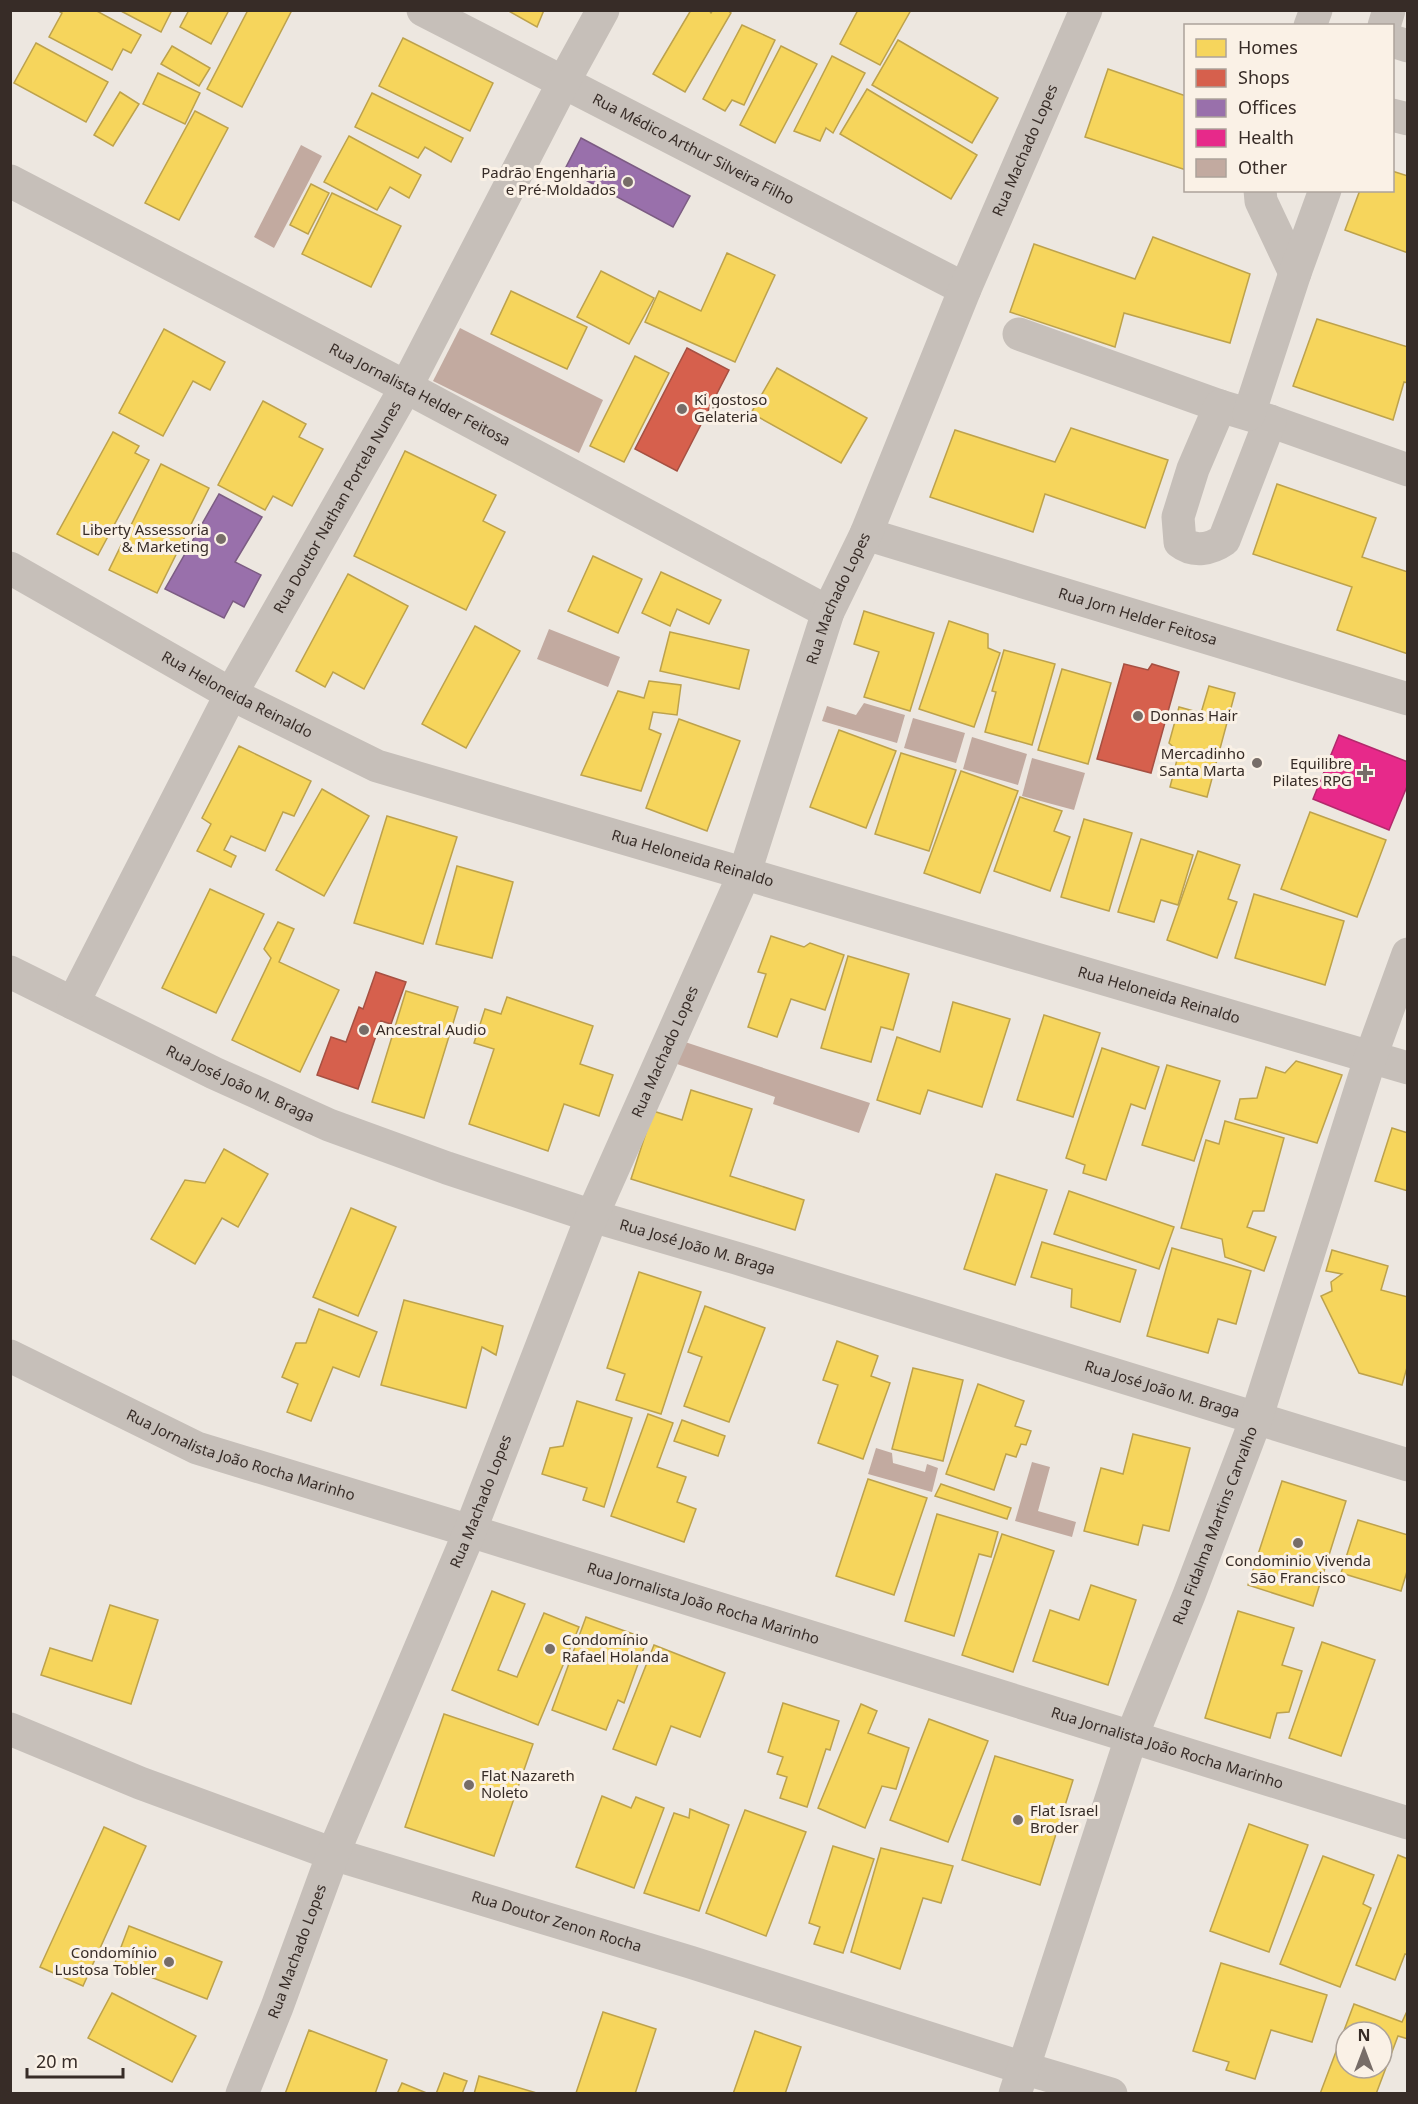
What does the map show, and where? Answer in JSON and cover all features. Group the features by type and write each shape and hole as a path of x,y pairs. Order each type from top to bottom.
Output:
{"street":[{"name":"Rua Médico Arthur Silveira Filho","path":"423,10 965,289"},
{"name":"Rua Doutor Nathan Portela Nunes","path":"73,1004 231,694 406,387 603,10"},
{"name":"Rua Machado Lopes","path":"242,2094 278,2007 333,1854 470,1531 592,1216 745,872 828,612 866,534 965,289 1086,10"},
{"name":"Rua Jornalista Helder Feitosa","path":"10,181 406,387 828,612"},
{"path":"1260,192 1261,201 1295,273"},
{"path":"1246,414 1324,192"},
{"path":"1019,334 1407,470"},
{"name":"Rua Jorn Helder Feitosa","path":"866,534 1407,699"},
{"name":"Rua Heloneida Reinaldo","path":"10,568 231,694 377,766 745,872 1407,1068"},
{"name":"Rua Fidalma Martins Carvalho","path":"1019,2081 1131,1738 1189,1595 1256,1419 1371,1056 1407,954"},
{"name":"Rua José João M. Braga","path":"10,972 214,1073 330,1125 447,1168 592,1216 736,1258 1407,1465"},
{"name":"Rua Jornalista João Rocha Marinho","path":"10,1356 197,1448 1407,1822"},
{"name":"Rua Doutor Zenon Rocha","path":"10,1729 140,1783 333,1854 690,1962 1019,2081 1111,2094"}],"building: Homes":[{"path":"57,10 95,10 141,35 131,53 123,49 112,70 49,37 62,13"},
{"path":"119,10 172,10 161,32"},
{"path":"189,10 229,10 211,44 180,27"},
{"path":"248,10 292,10 242,107 207,89"},
{"path":"507,10 544,10 537,27"},
{"path":"691,10 709,10 711,13 713,10 727,10 731,13 685,92 653,74"},
{"path":"858,10 911,10 880,65 840,44"},
{"path":"742,25 775,40 744,105 732,100 725,111 703,99"},
{"path":"403,38 493,83 470,131 379,86"},
{"path":"898,40 998,98 972,143 872,85"},
{"path":"36,43 108,82 86,122 14,83"},
{"path":"172,46 210,68 199,86 161,64"},
{"path":"781,46 817,64 775,143 740,125"},
{"path":"832,56 865,73 833,133 826,128 820,141 794,131"},
{"path":"1108,69 1184,95 1184,169 1085,137"},
{"path":"158,73 200,93 185,124 143,104"},
{"path":"867,89 977,155 951,199 840,134"},
{"path":"120,92 139,104 113,146 94,135"},
{"path":"372,93 463,138 451,162 425,147 418,158 355,127"},
{"path":"195,111 228,128 179,220 145,203"},
{"path":"349,136 421,175 409,198 390,187 377,210 324,182"},
{"path":"1394,172 1408,176 1408,253 1345,230 1359,192 1394,192"},
{"path":"311,184 329,193 308,234 290,225"},
{"path":"332,193 401,226 371,287 302,254"},
{"path":"1153,237 1250,274 1230,343 1124,313 1115,347 1010,312 1034,244 1135,279"},
{"path":"727,253 775,275 735,362 645,322 659,291 701,311"},
{"path":"601,271 654,298 629,344 577,317"},
{"path":"511,291 587,327 567,369 491,334"},
{"path":"1317,319 1408,347 1408,383 1404,382 1393,420 1293,386"},
{"path":"164,329 225,362 210,390 193,381 163,436 119,413"},
{"path":"635,356 669,373 624,462 590,446"},
{"path":"777,368 867,418 841,463 751,413"},
{"path":"263,401 306,424 299,437 323,449 292,506 273,496 265,510 218,485"},
{"path":"1071,428 1168,460 1145,528 1045,494 1033,532 930,497 955,430 1055,462"},
{"path":"113,432 139,446 135,453 149,460 98,555 57,534"},
{"path":"405,451 496,495 483,521 505,532 466,610 354,556"},
{"path":"161,464 209,488 157,593 109,570"},
{"path":"1277,484 1376,518 1362,557 1408,572 1408,654 1337,630 1352,587 1253,554"},
{"path":"593,556 642,579 618,633 568,611"},
{"path":"661,572 721,600 709,624 677,609 670,626 642,613"},
{"path":"348,574 408,606 364,689 333,672 325,687 296,671"},
{"path":"864,611 934,633 910,711 864,697 879,652 854,644"},
{"path":"949,621 988,634 988,648 1000,653 974,727 919,709"},
{"path":"475,626 520,651 466,748 422,724"},
{"path":"670,632 749,650 739,689 660,671"},
{"path":"1004,650 1055,664 1032,745 985,732 996,692 992,691"},
{"path":"1062,669 1111,683 1088,764 1038,750"},
{"path":"649,681 681,685 677,715 653,712 649,729 661,734 641,791 581,775 618,691 644,698"},
{"path":"1209,686 1235,693 1207,797 1170,787 1179,752 1169,743 1179,707 1201,713"},
{"path":"679,719 740,741 707,831 646,808"},
{"path":"839,730 896,751 866,828 810,807"},
{"path":"239,746 311,781 294,816 283,812 265,851 231,836 224,850 236,856 231,867 197,851 211,824 202,818"},
{"path":"901,753 956,770 929,851 875,834"},
{"path":"961,771 1018,791 980,893 924,873"},
{"path":"322,789 369,816 324,896 276,870"},
{"path":"1020,797 1062,811 1054,831 1070,837 1050,891 994,871"},
{"path":"1310,812 1386,840 1357,917 1281,889"},
{"path":"387,816 457,837 423,944 354,923"},
{"path":"1084,819 1132,833 1109,911 1061,897"},
{"path":"1141,839 1193,855 1178,905 1161,900 1154,922 1118,912"},
{"path":"1198,851 1240,865 1228,899 1237,902 1217,958 1167,940"},
{"path":"457,866 513,882 492,958 436,944"},
{"path":"210,889 264,914 216,1013 162,988"},
{"path":"1254,894 1344,921 1325,985 1235,958"},
{"path":"278,922 294,929 279,962 339,990 300,1072 232,1040 271,958 264,949"},
{"path":"771,936 804,947 810,943 844,955 825,1010 791,999 777,1037 748,1027 766,974 758,972"},
{"path":"848,956 909,974 893,1030 881,1027 871,1062 821,1048"},
{"path":"406,991 458,1007 424,1118 372,1102"},
{"path":"507,997 593,1026 580,1064 613,1075 599,1116 564,1104 548,1151 469,1124 494,1049 474,1043 485,1009 501,1014"},
{"path":"953,1002 1010,1019 982,1107 928,1090 920,1114 877,1100 897,1037 940,1052"},
{"path":"1044,1015 1100,1033 1073,1117 1017,1100"},
{"path":"1102,1048 1159,1067 1145,1109 1131,1104 1106,1180 1083,1173 1085,1165 1066,1158"},
{"path":"1296,1061 1342,1075 1317,1143 1235,1119 1240,1099 1257,1098 1266,1067 1285,1073"},
{"path":"1167,1065 1220,1081 1194,1161 1142,1145"},
{"path":"691,1090 752,1109 730,1176 804,1200 795,1230 631,1179 653,1111 682,1120"},
{"path":"1225,1121 1284,1138 1264,1211 1253,1211 1247,1227 1276,1237 1264,1271 1225,1257 1222,1239 1181,1228 1206,1140 1219,1144"},
{"path":"1392,1128 1408,1133 1408,1191 1375,1181"},
{"path":"224,1149 268,1174 238,1227 222,1218 195,1264 151,1239 185,1180 205,1183"},
{"path":"996,1174 1047,1190 1015,1285 964,1269"},
{"path":"1069,1191 1174,1227 1159,1269 1054,1234"},
{"path":"351,1208 396,1227 358,1316 313,1297"},
{"path":"1042,1242 1136,1270 1120,1322 1071,1307 1072,1289 1031,1277"},
{"path":"1172,1248 1251,1271 1236,1324 1218,1319 1208,1353 1147,1336"},
{"path":"1332,1250 1388,1266 1381,1290 1408,1297 1408,1364 1402,1385 1359,1373 1321,1296 1332,1291 1331,1282 1342,1274 1326,1271"},
{"path":"639,1272 701,1292 661,1414 616,1400 625,1374 607,1368"},
{"path":"404,1300 503,1326 496,1355 482,1347 466,1408 381,1385"},
{"path":"705,1306 765,1328 729,1422 684,1406 702,1357 688,1352"},
{"path":"319,1309 377,1332 359,1377 333,1367 311,1421 287,1412 298,1384 282,1377 296,1343 306,1343"},
{"path":"837,1341 878,1356 871,1376 890,1383 863,1459 818,1443 838,1385 823,1380"},
{"path":"913,1368 963,1380 943,1461 892,1449"},
{"path":"978,1384 1024,1401 1015,1426 1031,1431 1026,1445 1021,1444 1016,1457 1006,1454 994,1490 946,1474"},
{"path":"577,1401 632,1418 604,1507 583,1500 587,1488 542,1474 550,1448 563,1446"},
{"path":"648,1414 673,1423 657,1467 686,1477 677,1502 696,1509 684,1542 611,1516"},
{"path":"682,1420 725,1436 718,1456 674,1441"},
{"path":"1133,1434 1190,1448 1169,1531 1143,1525 1138,1545 1084,1531 1101,1468 1123,1474"},
{"path":"868,1479 927,1498 894,1595 836,1576"},
{"name":"Condominio Vivenda São Francisco","path":"1282,1481 1346,1501 1313,1606 1248,1585"},
{"path":"941,1484 1011,1508 1007,1519 935,1496"},
{"path":"937,1514 998,1532 991,1557 979,1554 954,1636 905,1621"},
{"path":"1358,1520 1408,1535 1408,1568 1401,1591 1341,1573"},
{"path":"1002,1534 1054,1551 1013,1672 962,1655"},
{"path":"1091,1585 1136,1600 1108,1685 1033,1661 1050,1610 1079,1620"},
{"name":"Condomínio Rafael Holanda","path":"492,1591 525,1604 498,1670 517,1677 544,1613 579,1627 538,1725 452,1690"},
{"path":"110,1605 158,1620 131,1704 41,1675 50,1648 92,1661"},
{"path":"1238,1611 1294,1628 1282,1665 1302,1671 1289,1712 1277,1713 1270,1738 1205,1718"},
{"path":"586,1617 647,1639 624,1703 618,1700 606,1730 552,1710"},
{"path":"1322,1642 1375,1660 1341,1756 1289,1738"},
{"path":"654,1645 725,1673 700,1737 671,1726 656,1765 613,1749"},
{"path":"783,1703 839,1721 830,1750 826,1749 807,1807 780,1798 787,1777 777,1774 783,1757 768,1752"},
{"path":"861,1704 877,1711 868,1733 909,1748 896,1789 882,1786 865,1828 818,1808"},
{"name":"Flat Nazareth Noleto","path":"444,1714 533,1744 494,1856 405,1827"},
{"path":"929,1719 988,1741 948,1842 890,1820"},
{"name":"Flat Israel Broder","path":"995,1756 1073,1780 1040,1885 962,1860"},
{"path":"602,1796 631,1808 636,1797 664,1808 634,1888 576,1867"},
{"path":"690,1809 729,1825 699,1911 644,1893 674,1813 689,1818"},
{"path":"745,1810 806,1832 766,1936 706,1913"},
{"path":"1249,1824 1308,1845 1269,1952 1210,1931"},
{"path":"104,1827 146,1846 83,1986 40,1967"},
{"path":"833,1846 874,1859 843,1953 814,1944 820,1927 809,1923"},
{"path":"881,1848 953,1866 941,1903 923,1898 900,1969 851,1952"},
{"path":"1398,1855 1408,1859 1408,1955 1405,1954 1395,1980 1356,1965"},
{"path":"1323,1856 1374,1875 1363,1904 1371,1908 1340,1987 1280,1964"},
{"name":"Condomínio Lustosa Tobler","path":"129,1926 222,1962 207,1999 115,1963"},
{"path":"1221,1963 1327,1995 1312,2042 1271,2030 1255,2079 1226,2070 1229,2062 1193,2051"},
{"path":"112,1993 196,2036 172,2082 88,2038"},
{"path":"1354,2004 1402,2022 1408,2009 1408,2039 1398,2036 1394,2047 1394,2020 1348,2020"},
{"path":"603,2012 656,2029 635,2094 576,2093"},
{"path":"309,2030 387,2060 375,2094 285,2094"},
{"path":"755,2031 801,2047 785,2094 733,2094"},
{"path":"1334,2057 1334,2080 1381,2080 1376,2094 1320,2094"},
{"path":"444,2073 467,2081 462,2094 436,2094"},
{"path":"479,2076 540,2094 474,2094"},
{"path":"402,2083 429,2094 397,2094"}],"building: Shops":[{"name":"Ki gostoso Gelateria","path":"687,348 729,370 677,471 635,449"},
{"name":"Donnas Hair","path":"1124,664 1148,670 1152,664 1179,672 1151,773 1097,759"},
{"name":"Ancestral Audio","path":"376,972 406,982 391,1024 381,1021 358,1089 317,1075 331,1037 346,1042 359,1007 363,1009"}],"building: Offices":[{"name":"Padrão Engenharia e Pré-Moldados","path":"581,138 690,196 673,227 565,169"},
{"name":"Liberty Assessoria & Marketing","path":"219,494 262,517 235,562 261,575 244,607 233,601 224,618 165,589"}],"building: Health":[{"name":"Equilibre Pilates RPG","path":"1339,735 1408,762 1408,784 1389,830 1313,799"}],"building: Other":[{"path":"301,145 322,156 274,248 254,237"},
{"path":"460,328 603,400 579,453 433,381"},
{"path":"549,629 620,657 608,687 537,659"},
{"path":"864,703 905,715 897,743 822,721 827,706 856,715"},
{"path":"913,718 965,733 956,763 904,748"},
{"path":"972,737 1027,754 1018,785 963,769"},
{"path":"1032,758 1085,773 1074,810 1022,796"},
{"path":"685,1042 870,1103 859,1133 773,1104 775,1097 677,1064"},
{"path":"876,1448 892,1453 893,1463 925,1472 927,1464 938,1468 932,1492 868,1474"},
{"path":"1032,1462 1050,1467 1038,1511 1076,1522 1072,1537 1015,1521"}],"place":[{"name":"Padrão Engenharia e Pré-Moldados","path":"628,182"},
{"name":"Ki gostoso Gelateria","path":"682,409"},
{"name":"Liberty Assessoria & Marketing","path":"221,539"},
{"name":"Donnas Hair","path":"1138,716"},
{"name":"Mercadinho Santa Marta","path":"1257,763"},
{"name":"Equilibre Pilates RPG","path":"1365,773"},
{"name":"Ancestral Audio","path":"364,1030"},
{"name":"Condominio Vivenda São Francisco","path":"1298,1543"},
{"name":"Condomínio Rafael Holanda","path":"550,1649"},
{"name":"Flat Nazareth Noleto","path":"469,1785"},
{"name":"Flat Israel Broder","path":"1018,1820"},
{"name":"Condomínio Lustosa Tobler","path":"169,1962"}]}
